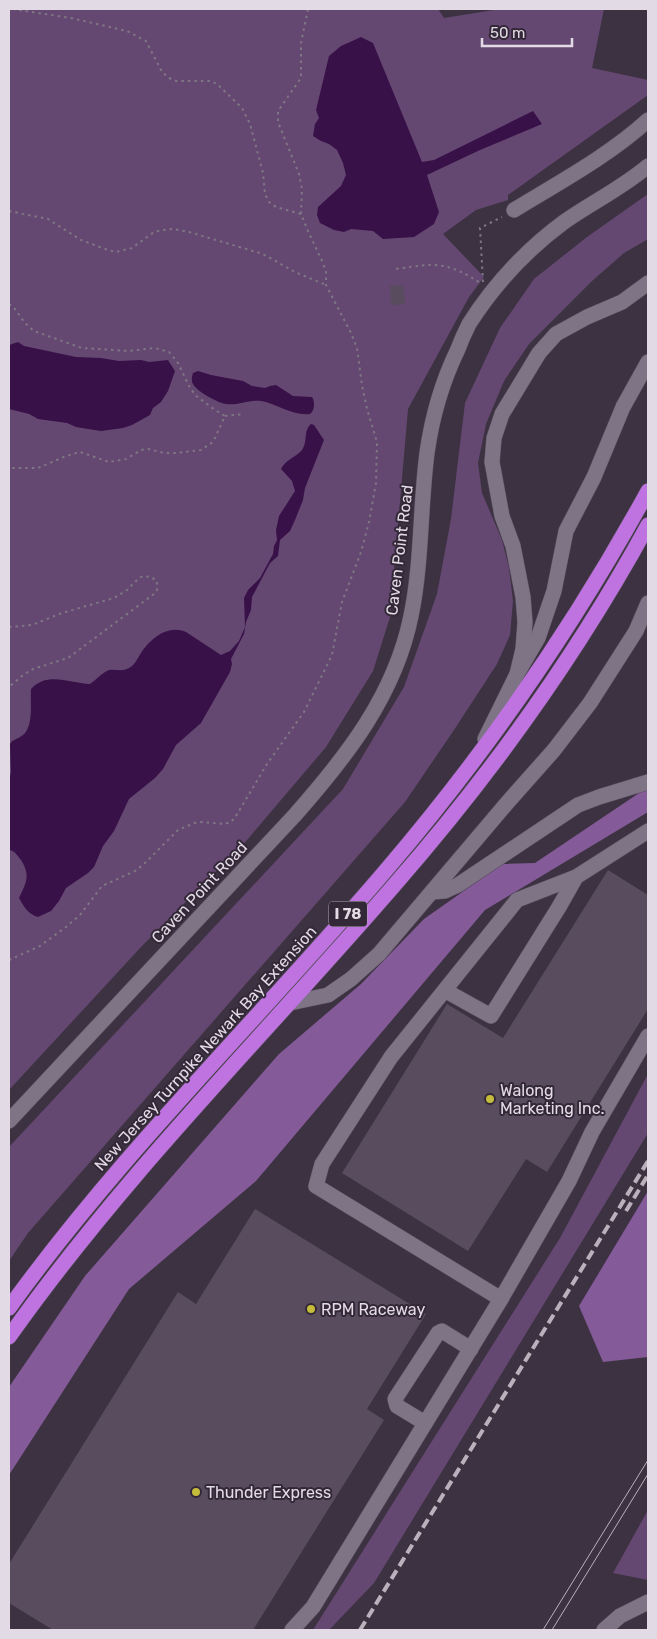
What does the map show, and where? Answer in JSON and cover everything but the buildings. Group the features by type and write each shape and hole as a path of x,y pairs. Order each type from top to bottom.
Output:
{"highway":[{"name":"New Jersey Turnpike Newark Bay Extension","path":"9,1308 55,1247 108,1182 386,870 472,764 529,685 579,610 648,491"},
{"name":"New Jersey Turnpike Newark Bay Extension","path":"9,1337 67,1258 118,1196 397,883 448,822 492,765 574,648 617,580 648,525"}],"street":[{"path":"510,212 632,135 648,120"},
{"name":"Caven Point Road","path":"9,1122 329,777 358,736 384,695 400,657 411,616 417,579 428,453 436,409 448,368 468,326 488,287 527,252 564,222 648,166"},
{"path":"517,674 523,649 524,597 512,546 502,516 492,462 494,438 502,414 539,353 556,334 587,317 622,302 648,283"},
{"path":"472,764 517,674 538,638 554,591 566,531 594,476 623,407 648,362"},
{"path":"290,1002 328,995 351,979 379,954 554,750 590,703 636,631 648,603"},
{"path":"432,892 444,891 458,885 578,805 648,782"},
{"path":"501,1299 316,1186 322,1164 391,1057 446,991 517,900 576,877 648,831"},
{"path":"446,991 491,1016 576,877"},
{"path":"292,1630 313,1607 501,1299 569,1181 592,1132 648,1036"},
{"path":"425,1423 397,1406 395,1399 438,1332 442,1331 471,1349"},
{"path":"604,1630 620,1616 648,1602"}],"path":[{"path":"12,9 71,18 127,31 146,42 162,72 168,78 176,81 211,81 217,84 242,108 250,124 263,174 265,194 269,202 276,208 301,214"},
{"path":"9,960 40,946 66,927 80,914 102,886 135,871 178,830 194,823 224,824 231,822 277,748 304,712 332,655 342,602 361,552 369,522 376,483 377,442 367,409 357,348 326,285 326,272 323,263 301,214 302,189 299,174 278,122 278,111 301,78 301,43 308,9"},
{"path":"9,211 48,219 81,240 116,252 132,248 154,232 173,229 189,232 264,254 295,272 326,285"},
{"path":"488,287 480,228 510,212"},
{"path":"396,269 431,264 446,266 462,272 488,287"},
{"path":"9,304 34,331 82,348 129,351 155,348 169,352 178,363 188,386 195,395 226,416 244,414"},
{"path":"9,468 38,468 80,452 109,462 126,459 140,450 148,449 164,453 176,453 201,450 213,442 226,416"},
{"path":"9,627 32,625 62,613 114,598 143,576 151,577 157,581 157,590 154,594 68,658 33,669 22,675 9,688"}],"shaded area":[{"path":"9,9 438,9 444,18 500,9 604,9 592,68 648,80 648,95 508,195 508,200 476,210 443,234 484,277 469,297 408,409 390,617 373,671 326,747 247,840 141,947 9,1090"},
{"path":"361,37 373,43 422,162 434,160 533,111 542,124 427,175 439,212 434,224 414,237 383,239 373,231 351,229 344,232 334,230 320,223 317,215 318,207 341,186 346,175 337,150 313,136 315,124 319,118 316,110 329,56 341,46"},
{"path":"648,194 648,239 624,253 592,281 529,344 504,381 486,424 478,463 482,493 502,540 509,568 513,601 510,635 497,664 405,802 28,1233 9,1261 9,1147 343,789 404,687 437,594 451,519 465,403 500,328 534,279 587,237"},
{"path":"18,342 24,346 76,357 149,362 168,360 175,371 168,391 161,402 153,408 150,415 123,428 101,431 76,427 67,423 38,419 29,414 9,409 9,345"},
{"path":"198,371 243,381 252,386 265,388 276,385 293,396 312,397 314,408 312,413 303,414 291,412 261,401 234,404 222,403 195,387 192,376 193,373"},
{"path":"311,424 314,425 324,440 305,488 303,500 290,531 280,540 278,556 270,563 252,597 251,610 244,634 231,659 230,672 201,723 176,745 163,769 155,778 129,799 114,831 103,846 94,867 66,888 51,911 38,917 32,914 19,898 25,884 26,871 17,855 9,850 10,744 23,735 29,726 31,689 44,680 51,679 90,684 104,672 126,669 133,665 154,638 166,631 179,630 186,632 221,655 230,651 239,641 245,627 244,598 248,590 260,578 273,554 277,540 276,530 279,516 295,491 292,481 281,469 285,463 297,455 304,447 307,430"},
{"path":"648,787 648,812 485,910 256,1181 129,1289 9,1475 9,1387 85,1276 279,1054 361,984 424,919 502,864 535,863"},
{"path":"648,1074 648,1133 374,1583 329,1630 313,1630 560,1238"},
{"path":"648,1191 648,1357 603,1362 579,1306"},
{"path":"648,1510 648,1580 613,1573"}],"tram line":[{"path":"543,1630 648,1460"},
{"path":"552,1630 648,1474"}],"railway":[{"path":"360,1630 648,1161"},
{"path":"626,1211 648,1175"}],"place":[{"name":"Walong Marketing Inc.","path":"490,1099"},
{"name":"RPM Raceway","path":"311,1309"},
{"name":"Thunder Express","path":"196,1492"}]}
